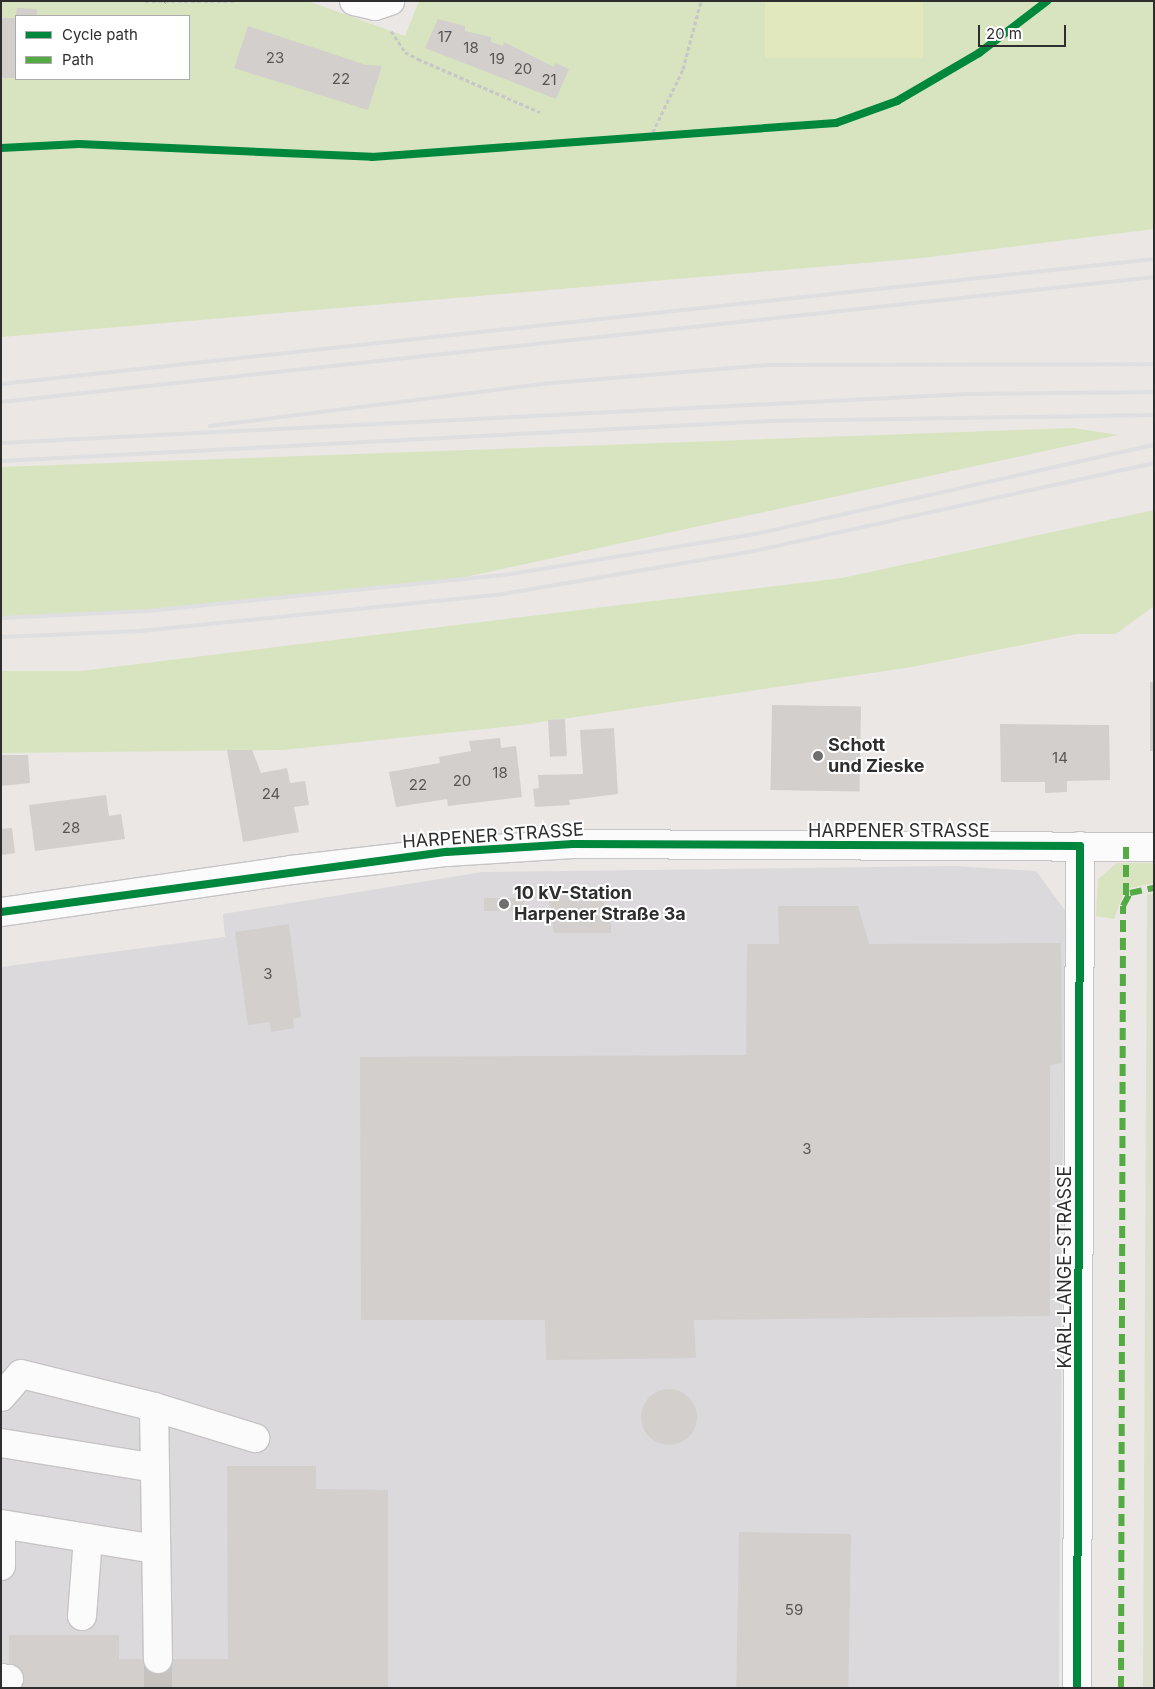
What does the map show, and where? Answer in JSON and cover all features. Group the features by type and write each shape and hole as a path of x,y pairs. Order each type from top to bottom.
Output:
{"street":[{"path":"354,1 386,3"},
{"name":"HARPENER STRASSE","path":"1,912 456,851 573,844 1154,847"},
{"name":"KARL-LANGE-STRASSE","path":"1077,1688 1080,846"},
{"path":"1,1397 21,1374 154,1407 255,1438"},
{"path":"154,1407 158,1658"},
{"path":"1,1443 155,1468"},
{"path":"1,1524 156,1549"},
{"path":"82,1616 88,1538"},
{"path":"1,1542 1,1566"}],"path":[{"path":"145,1 235,1"},
{"path":"650,138 683,70 702,1"},
{"path":"260,151 372,157 836,123 871,113 979,53 1047,1"},
{"path":"386,3 405,52 540,112"}],"shaded area":[{"path":"954,866 1036,871 1065,910 1059,1688 1,1688 1,967 225,937 223,914 482,872"}],"green space":[{"path":"1,1 308,1 405,36 419,1 1154,1 1154,229 922,258 1,337"},
{"path":"765,1 923,1 923,58 765,58"},
{"path":"1074,428 1118,435 433,584 148,611 1,618 1,467"},
{"path":"1154,510 1154,606 1116,634 1077,634 912,667 521,725 283,750 1,753 1,671 81,671 842,578"},
{"path":"1117,863 1154,863 1154,883 1125,889 1114,919 1096,916 1098,879"},
{"path":"1147,894 1154,894 1154,1688 1143,1688"}],"building":[{"path":"17,8 37,9 37,15 16,15"},
{"path":"1,18 15,18 15,78 1,78"},
{"path":"438,19 465,26 465,31 491,37 491,42 503,46 504,42 554,67 555,63 569,69 556,99 425,48"},
{"path":"248,26 366,65 382,66 368,110 234,68"},
{"path":"1150,682 1154,682 1154,751 1150,751"},
{"path":"772,705 861,707 860,792 771,790"},
{"path":"565,719 567,756 550,757 548,720"},
{"path":"1000,724 1109,725 1110,780 1067,781 1067,792 1045,793 1045,782 1001,782"},
{"path":"614,728 618,794 569,800 570,805 535,807 533,789 539,788 538,775 583,774 580,730"},
{"path":"500,738 501,748 516,746 522,797 448,806 447,799 396,807 389,772 440,763 439,757 471,751 469,741"},
{"path":"227,750 252,750 261,773 287,768 290,783 305,781 309,805 294,807 299,832 243,842"},
{"path":"1,755 28,755 30,783 1,786"},
{"path":"106,795 109,816 121,814 125,839 35,851 29,805"},
{"path":"12,828 15,853 2,855 1,829"},
{"path":"548,895 604,895 604,913 611,913 611,933 554,933"},
{"name":"10 kV-Station Harpener Straße 3a","path":"484,898 524,898 524,911 484,911"},
{"path":"778,906 858,906 869,944 1061,943 1062,1063 1050,1065 1050,1316 694,1320 696,1358 546,1360 545,1320 361,1320 360,1057 746,1055 747,944 779,944"},
{"path":"289,924 301,1017 293,1019 294,1028 271,1032 270,1022 248,1025 235,932"},
{"path":"664,1389 674,1389 689,1397 695,1406 697,1417 695,1428 689,1437 674,1445 664,1445 653,1440 646,1433 641,1422 641,1412 646,1401 653,1394"},
{"path":"227,1466 316,1466 316,1489 388,1490 388,1688 9,1688 9,1635 119,1635 119,1659 228,1659"},
{"path":"739,1532 851,1534 848,1688 736,1688"}],"tunnel":[{"path":"158,1659 158,1688"}],"railway":[{"path":"1,384 1154,259"},
{"path":"1,402 1154,277"},
{"path":"210,426 541,384 767,365 1154,364"},
{"path":"1,443 967,394 1154,392"},
{"path":"1,461 770,421 1154,415"},
{"path":"1,618 148,611 511,574 755,534 1154,445"},
{"path":"1,637 140,631 497,595 754,551 1154,463"}],"marked path":[{"path":"1126,847 1126,898"},
{"path":"1121,1688 1123,906 1130,893 1154,888"}],"cycle path":[{"path":"1,148 79,144 372,157 836,123 897,101 979,53 1047,1"},
{"path":"1,912 447,852 573,844 1080,846 1077,1688"}],"place":[{"name":"Schott und Zieske","path":"818,756"},
{"name":"10 kV-Station Harpener Straße 3a","path":"504,904"}]}
